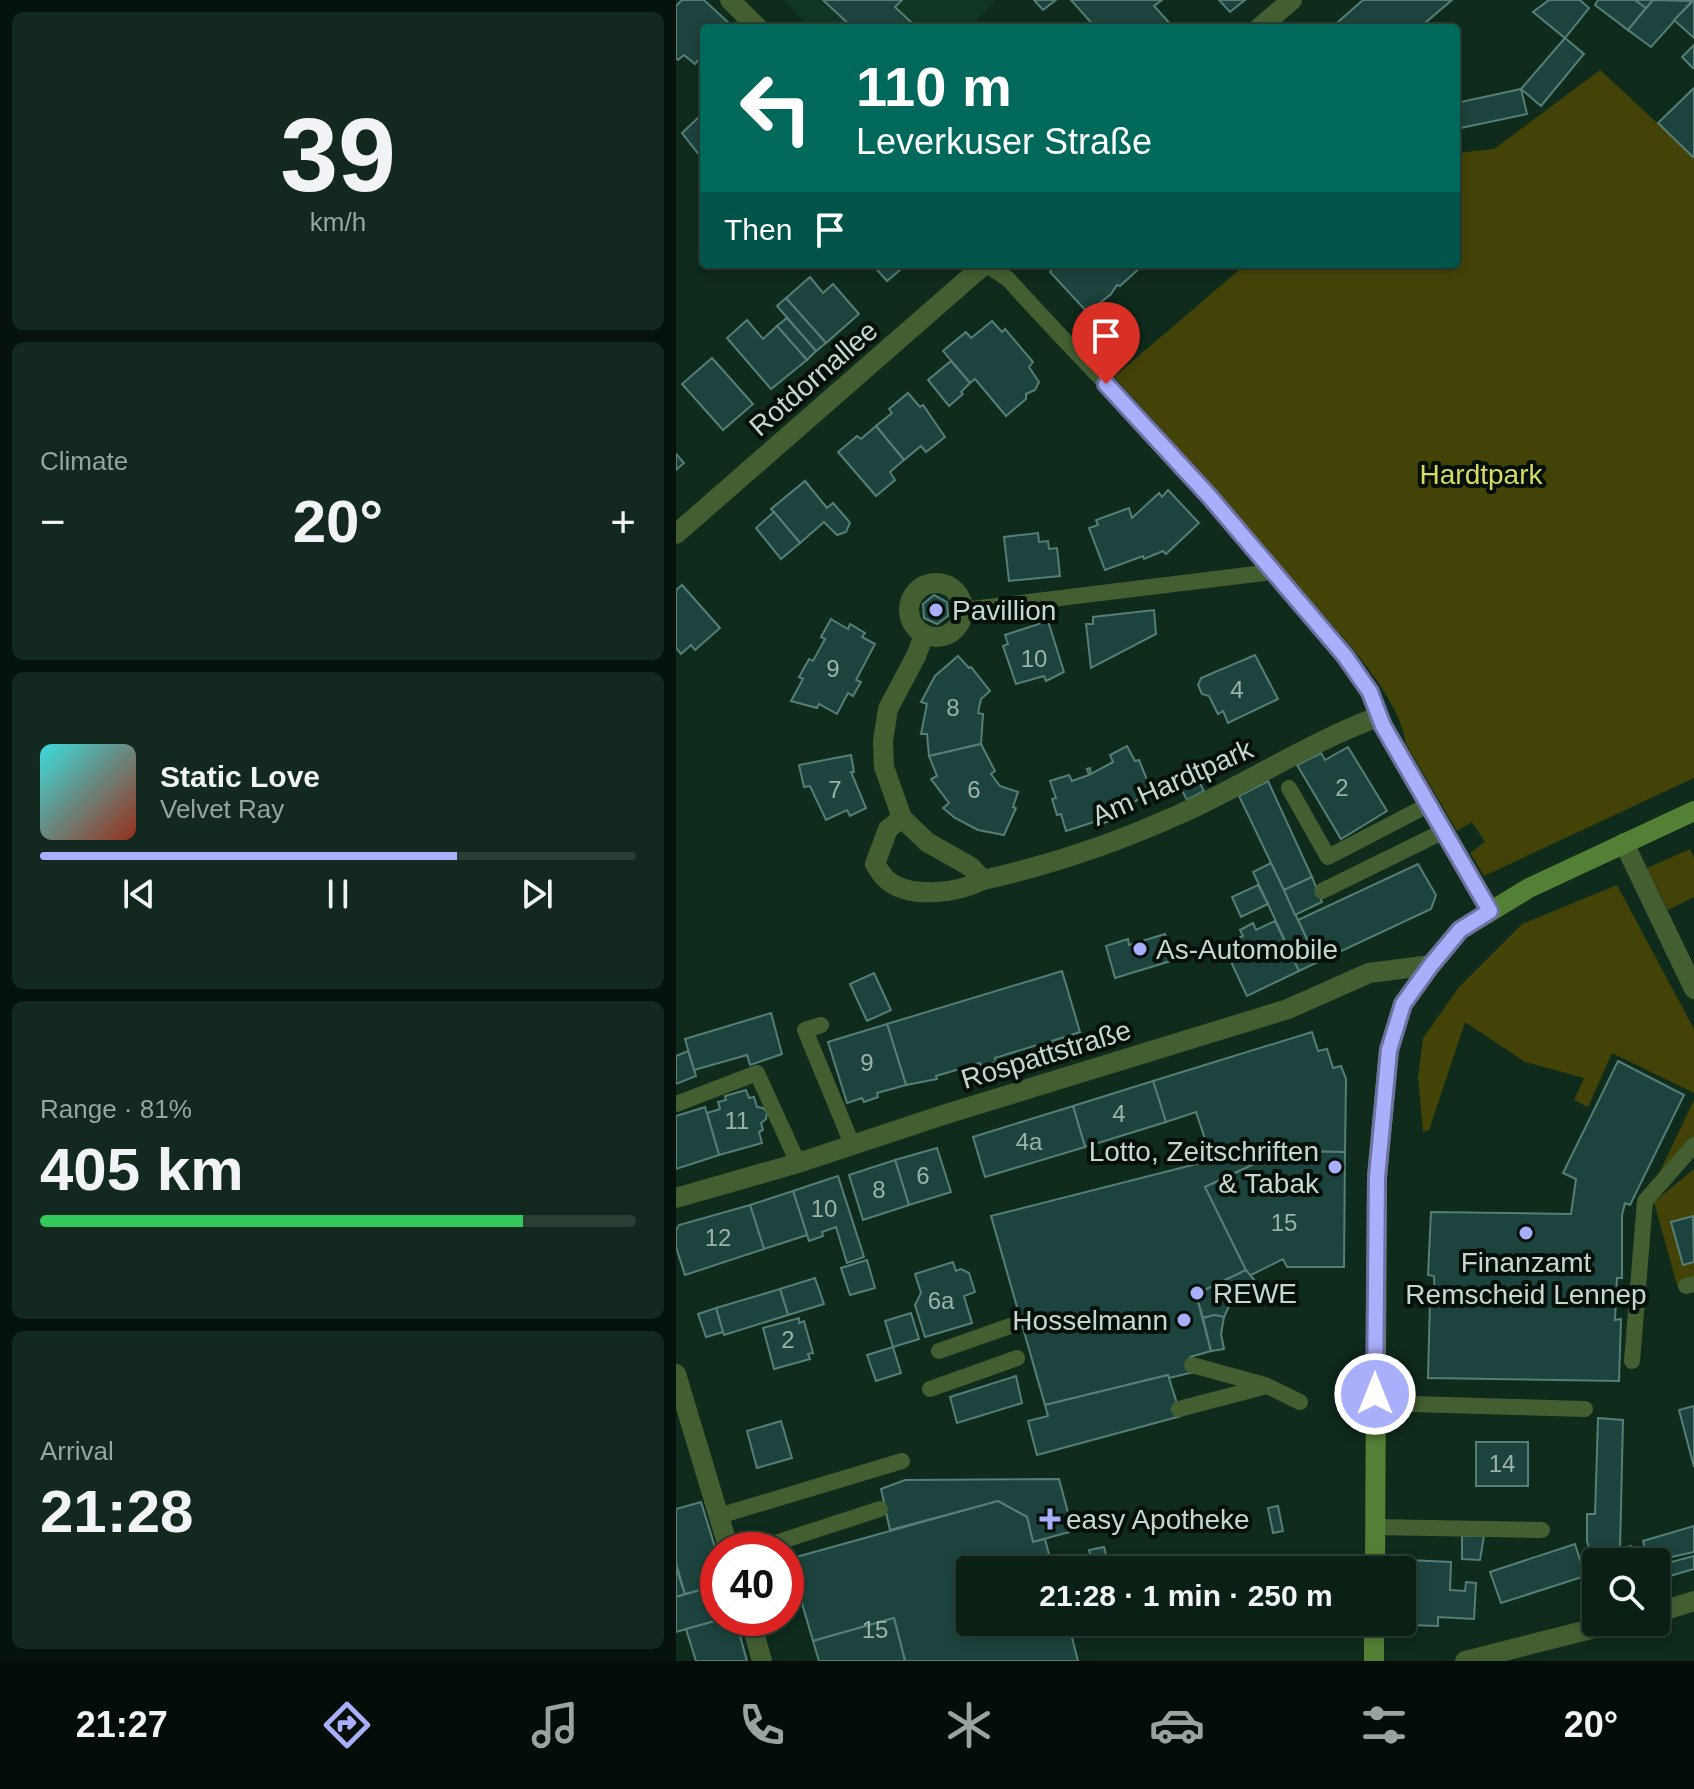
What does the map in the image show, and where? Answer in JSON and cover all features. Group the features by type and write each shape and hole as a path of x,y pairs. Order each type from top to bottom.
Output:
{"street":[{"path":"730,0 754,24"},
{"path":"1264,24 1292,0"},
{"name":"Rotdornallee","path":"676,534 980,268"},
{"path":"939,583 949,586 956,592 963,610 961,619 950,633 942,637 924,635 910,621 908,612 914,593 921,587 939,583"},
{"path":"924,635 888,709 883,741 884,767 902,818 927,842 971,867 983,880"},
{"path":"1378,717 1490,911"},
{"name":"Am Hardtpark","path":"902,818 888,829 875,864 888,881 905,888 936,892 968,887 1100,847 1181,814 1378,717"},
{"path":"1375,1556 1377,1177 1389,1050 1403,1004 1460,930 1529,888 1694,811"},
{"path":"1624,843 1694,989"},
{"name":"Rospattstraße","path":"676,1198 798,1163 1288,1009 1369,973 1431,965"},
{"path":"676,1374 724,1532"},
{"path":"1670,1609 1694,1601"},
{"path":"1465,1661 1582,1631"},
{"path":"755,1636 762,1661"},
{"path":"1374,1636 1374,1661"}],"lane":[{"path":"991,268 1008,279 1167,449 1271,567 1345,656 1370,692 1378,707 1378,717"},
{"path":"963,610 1264,573 1271,567"},
{"path":"1289,788 1328,857 1428,805"},
{"path":"1322,891 1444,831"},
{"path":"821,1025 805,1030 852,1144"},
{"path":"676,1104 757,1073 798,1163"},
{"path":"1632,1361 1645,1201 1694,1145"},
{"path":"939,1351 1010,1326"},
{"path":"930,1389 1017,1358"},
{"path":"1192,1365 1267,1386 1300,1402"},
{"path":"1179,1409 1267,1386"},
{"path":"1375,1403 1585,1409"},
{"path":"719,1516 902,1461"},
{"path":"804,1534 880,1509"},
{"path":"1375,1527 1542,1530"}],"shaded area":[{"path":"784,0 996,0 973,24 807,24"}],"green space":[{"name":"Hardtpark","path":"1600,70 1694,157 1694,778 1484,876 1470,853 1485,842 1472,822 1457,831 1406,744 1401,725 1380,684 1234,511 1114,377 1241,268 1460,268 1460,153 1494,149"},
{"path":"1690,849 1694,858 1694,897 1668,910 1647,868"},
{"path":"1617,885 1694,1029 1694,1093 1612,1053 1588,1107 1574,1100 1584,1078 1525,1062 1465,1022 1429,1130 1423,1132 1418,1077 1423,1038 1459,987 1522,924"},
{"path":"1694,1100 1694,1138 1645,1203"},
{"path":"1694,1169 1694,1216 1672,1222 1683,1264 1694,1262 1694,1280 1677,1285 1654,1202"}],"building":[{"path":"682,0 704,0 730,24 700,24 700,58 695,64 684,55 678,60 676,58 676,6"},
{"path":"823,0 902,0 895,7 912,23 911,24 849,24"},
{"path":"1034,0 1056,0 1043,10"},
{"path":"1071,0 1162,0 1154,6 1170,24 1092,24"},
{"path":"1219,0 1245,0 1230,12"},
{"path":"1363,0 1452,0 1424,24 1336,24"},
{"path":"1549,0 1580,0 1589,8 1565,38 1533,12"},
{"path":"1598,0 1635,0 1646,8 1628,30 1595,5"},
{"path":"1635,0 1653,0 1646,8"},
{"path":"1653,0 1692,1 1651,47 1628,30"},
{"path":"1694,0 1694,38 1674,20"},
{"path":"1565,38 1584,54 1541,106 1521,89"},
{"path":"1694,45 1694,67 1693,68 1682,57"},
{"path":"1694,88 1694,156 1693,157 1658,123"},
{"path":"1521,89 1527,114 1460,128 1460,102"},
{"path":"700,116 700,156 682,133"},
{"path":"876,268 902,268 887,281"},
{"path":"1053,268 1140,268 1088,313 1050,272"},
{"path":"810,277 823,293 833,284 859,314 826,343 786,298"},
{"path":"786,298 826,343 816,351 777,306"},
{"path":"787,318 816,351 807,360 777,326"},
{"path":"747,320 763,339 777,326 807,360 771,389 727,338"},
{"path":"992,321 1002,332 1005,329 1033,362 1029,367 1039,382 1035,390 1026,394 1026,399 1006,416 975,379 970,383 943,351 966,332 971,338"},
{"path":"712,358 753,404 723,430 682,384"},
{"path":"951,361 970,383 949,406 928,380"},
{"path":"908,393 920,407 923,405 945,437 926,452 921,446 904,460 876,426 892,413 889,409"},
{"path":"876,426 904,460 890,472 895,480 876,496 838,452 857,436 861,439"},
{"path":"676,454 684,463 676,470"},
{"path":"805,481 827,508 833,503 847,519 850,523 846,532 837,535 824,522 800,543 771,509"},
{"path":"1168,490 1199,523 1166,554 1163,551 1144,559 1143,556 1105,570 1089,528 1098,525 1096,520 1129,508 1132,518 1159,493 1162,497"},
{"path":"774,512 800,543 781,559 756,528"},
{"path":"1038,533 1039,542 1048,541 1049,549 1057,548 1060,576 1009,581 1004,537"},
{"path":"682,585 720,628 695,650 691,645 681,654 676,648 676,590"},
{"name":"Pavillion","path":"934,595 947,602 948,616 937,624 924,618 923,604"},
{"path":"1154,610 1156,634 1091,668 1086,624 1093,624 1093,617"},
{"path":"831,619 848,629 850,624 865,633 862,637 875,644 856,680 861,682 853,696 848,693 837,714 819,704 817,708 791,701 803,679 799,677 809,659 813,661 825,639 821,637"},
{"path":"1048,621 1064,672 1046,681 1044,676 1016,684 1003,646 1008,644 1005,635"},
{"path":"1255,655 1278,699 1228,723 1223,711 1218,714 1209,696 1202,694 1198,685 1201,678"},
{"path":"958,656 990,691 981,699 978,713 983,714 981,744 929,756 927,734 921,734 927,704 921,702 935,676"},
{"path":"981,744 995,771 991,774 1000,786 1018,792 1013,807 1016,808 1004,835 978,830 955,818 943,808 949,803 931,779 937,776 929,756"},
{"path":"1127,746 1135,761 1139,760 1152,792 1119,810 1122,817 1104,823 1103,819 1066,831 1061,814 1057,815 1052,799 1056,798 1050,781 1069,775 1072,781 1089,775 1087,769 1090,768 1091,774 1113,762 1110,755"},
{"path":"1348,747 1387,811 1341,839 1297,765 1321,753 1325,760"},
{"path":"851,755 854,772 851,772 866,808 850,816 847,810 826,820 810,786 804,787 799,765"},
{"path":"1191,767 1204,791 1187,800 1174,776"},
{"path":"1268,781 1312,877 1284,890 1239,796"},
{"path":"1271,863 1318,962 1299,971 1253,872"},
{"path":"1418,864 1436,895 1431,909 1318,962 1298,920"},
{"path":"1312,877 1322,902 1295,915 1284,890"},
{"path":"1258,885 1268,904 1241,917 1232,897"},
{"path":"1275,921 1299,971 1247,996 1223,945 1243,936 1240,930 1253,923 1256,930"},
{"path":"1165,934 1174,960 1115,978 1106,946 1128,939 1129,945"},
{"path":"1062,971 1080,1032 1052,1041 1053,1045 1038,1049 1037,1045 995,1058 996,1062 981,1066 980,1063 936,1076 937,1079 906,1085 887,1024"},
{"path":"874,973 891,1010 867,1021 850,984"},
{"path":"771,1013 782,1054 750,1065 747,1055 694,1070 685,1039"},
{"path":"887,1024 906,1085 877,1093 878,1097 864,1102 862,1098 847,1103 828,1042"},
{"path":"1312,1032 1318,1051 1327,1049 1333,1068 1341,1066 1346,1079 1345,1152 1282,1151 1205,1187 1246,1270 1196,1294 1211,1351 1190,1357 1194,1372 1169,1378 1168,1375 1045,1405 991,1216 1212,1160 1196,1112 1166,1122 1153,1081"},
{"path":"688,1051 696,1076 676,1084 676,1056"},
{"name":"Finanzamt Remscheid Lennep","path":"1618,1061 1684,1095 1630,1205 1625,1203 1622,1215 1622,1278 1617,1278 1615,1320 1621,1319 1619,1381 1428,1378 1430,1300 1435,1299 1434,1276 1428,1275 1431,1212 1571,1214 1576,1179 1563,1173"},
{"path":"1153,1081 1166,1122 1085,1147 1073,1106"},
{"path":"746,1090 749,1098 754,1097 757,1107 767,1112 766,1119 761,1123 763,1130 759,1132 762,1143 719,1155 707,1113 720,1109 718,1102 726,1100 725,1096"},
{"path":"1073,1106 1085,1147 985,1177 973,1137"},
{"path":"705,1107 719,1155 676,1169 676,1116"},
{"path":"937,1148 951,1192 909,1205 895,1160"},
{"path":"1282,1151 1345,1152 1344,1267 1287,1267 1283,1259 1249,1276 1205,1187"},
{"path":"895,1160 909,1205 863,1220 849,1175"},
{"path":"838,1176 864,1257 847,1263 836,1227 809,1241 793,1191"},
{"path":"793,1191 807,1235 764,1249 750,1205"},
{"path":"750,1205 764,1249 685,1275 676,1247 679,1225"},
{"path":"1693,1216 1694,1262 1683,1265 1671,1222"},
{"path":"867,1260 875,1288 850,1295 841,1268"},
{"path":"953,1262 956,1271 961,1269 969,1273 975,1292 964,1296 972,1323 925,1337 915,1305 921,1293 915,1274"},
{"path":"1246,1270 1256,1282 1232,1300 1224,1317 1214,1315 1203,1318 1196,1294"},
{"path":"815,1278 824,1304 788,1315 780,1289"},
{"path":"780,1289 788,1315 724,1335 716,1308"},
{"path":"716,1308 723,1332 706,1337 698,1314"},
{"path":"911,1313 919,1339 893,1347 885,1321"},
{"path":"1214,1315 1224,1317 1221,1334 1224,1349 1211,1351 1203,1318"},
{"path":"799,1318 799,1323 804,1321 813,1353 808,1354 810,1359 774,1369 763,1328"},
{"path":"893,1347 901,1373 876,1381 867,1355"},
{"path":"1168,1375 1181,1416 1037,1455 1028,1421 1048,1416 1045,1405"},
{"path":"1016,1376 1022,1403 957,1423 950,1397"},
{"path":"1694,1406 1694,1467 1679,1410"},
{"path":"1598,1418 1623,1420 1620,1548 1589,1548 1587,1514 1595,1514"},
{"path":"781,1421 792,1458 757,1468 747,1431"},
{"path":"1476,1442 1528,1442 1528,1486 1476,1486"},
{"path":"1059,1479 1073,1531 1033,1542 1027,1517 998,1501 890,1530 881,1489 905,1480"},
{"path":"998,1501 1027,1517 1033,1542 1045,1539 1049,1556 956,1556 956,1636 1072,1636 1078,1661 905,1661 894,1618 813,1641 804,1610 804,1555"},
{"path":"701,1502 710,1532 700,1532 700,1590 685,1594 676,1563 676,1509"},
{"path":"1278,1506 1283,1531 1273,1533 1268,1508"},
{"path":"1694,1526 1694,1552 1670,1557 1670,1548 1645,1548 1643,1541"},
{"path":"1462,1536 1484,1536 1480,1560 1462,1559"},
{"path":"1575,1544 1582,1566 1582,1577 1501,1603 1490,1572"},
{"path":"1104,1547 1106,1556 1090,1556 1089,1550"},
{"path":"1694,1556 1694,1569 1670,1576 1670,1562"},
{"path":"1416,1560 1451,1562 1450,1590 1465,1591 1466,1582 1476,1583 1474,1619 1438,1617 1438,1626 1416,1625"},
{"path":"676,1568 685,1594 676,1597"},
{"path":"700,1590 700,1625 676,1632 676,1597"},
{"path":"894,1618 905,1661 819,1661 813,1641"},
{"path":"700,1625 700,1636 740,1636 747,1661 696,1661 686,1629"}],"place":[{"name":"Pavillion","path":"936,610"},
{"name":"As-Automobile","path":"1140,949"},
{"name":"Lotto, Zeitschriften & Tabak","path":"1335,1167"},
{"name":"Finanzamt Remscheid Lennep","path":"1526,1233"},
{"name":"REWE","path":"1197,1293"},
{"name":"Hosselmann","path":"1184,1320"},
{"name":"easy Apotheke","path":"1050,1519"}],"route":[{"path":"1106,384 1209,496 1345,656 1370,692 1378,707 1378,717 1490,911 1460,930 1431,965 1403,1004 1389,1050 1377,1177 1375,1394"}]}
